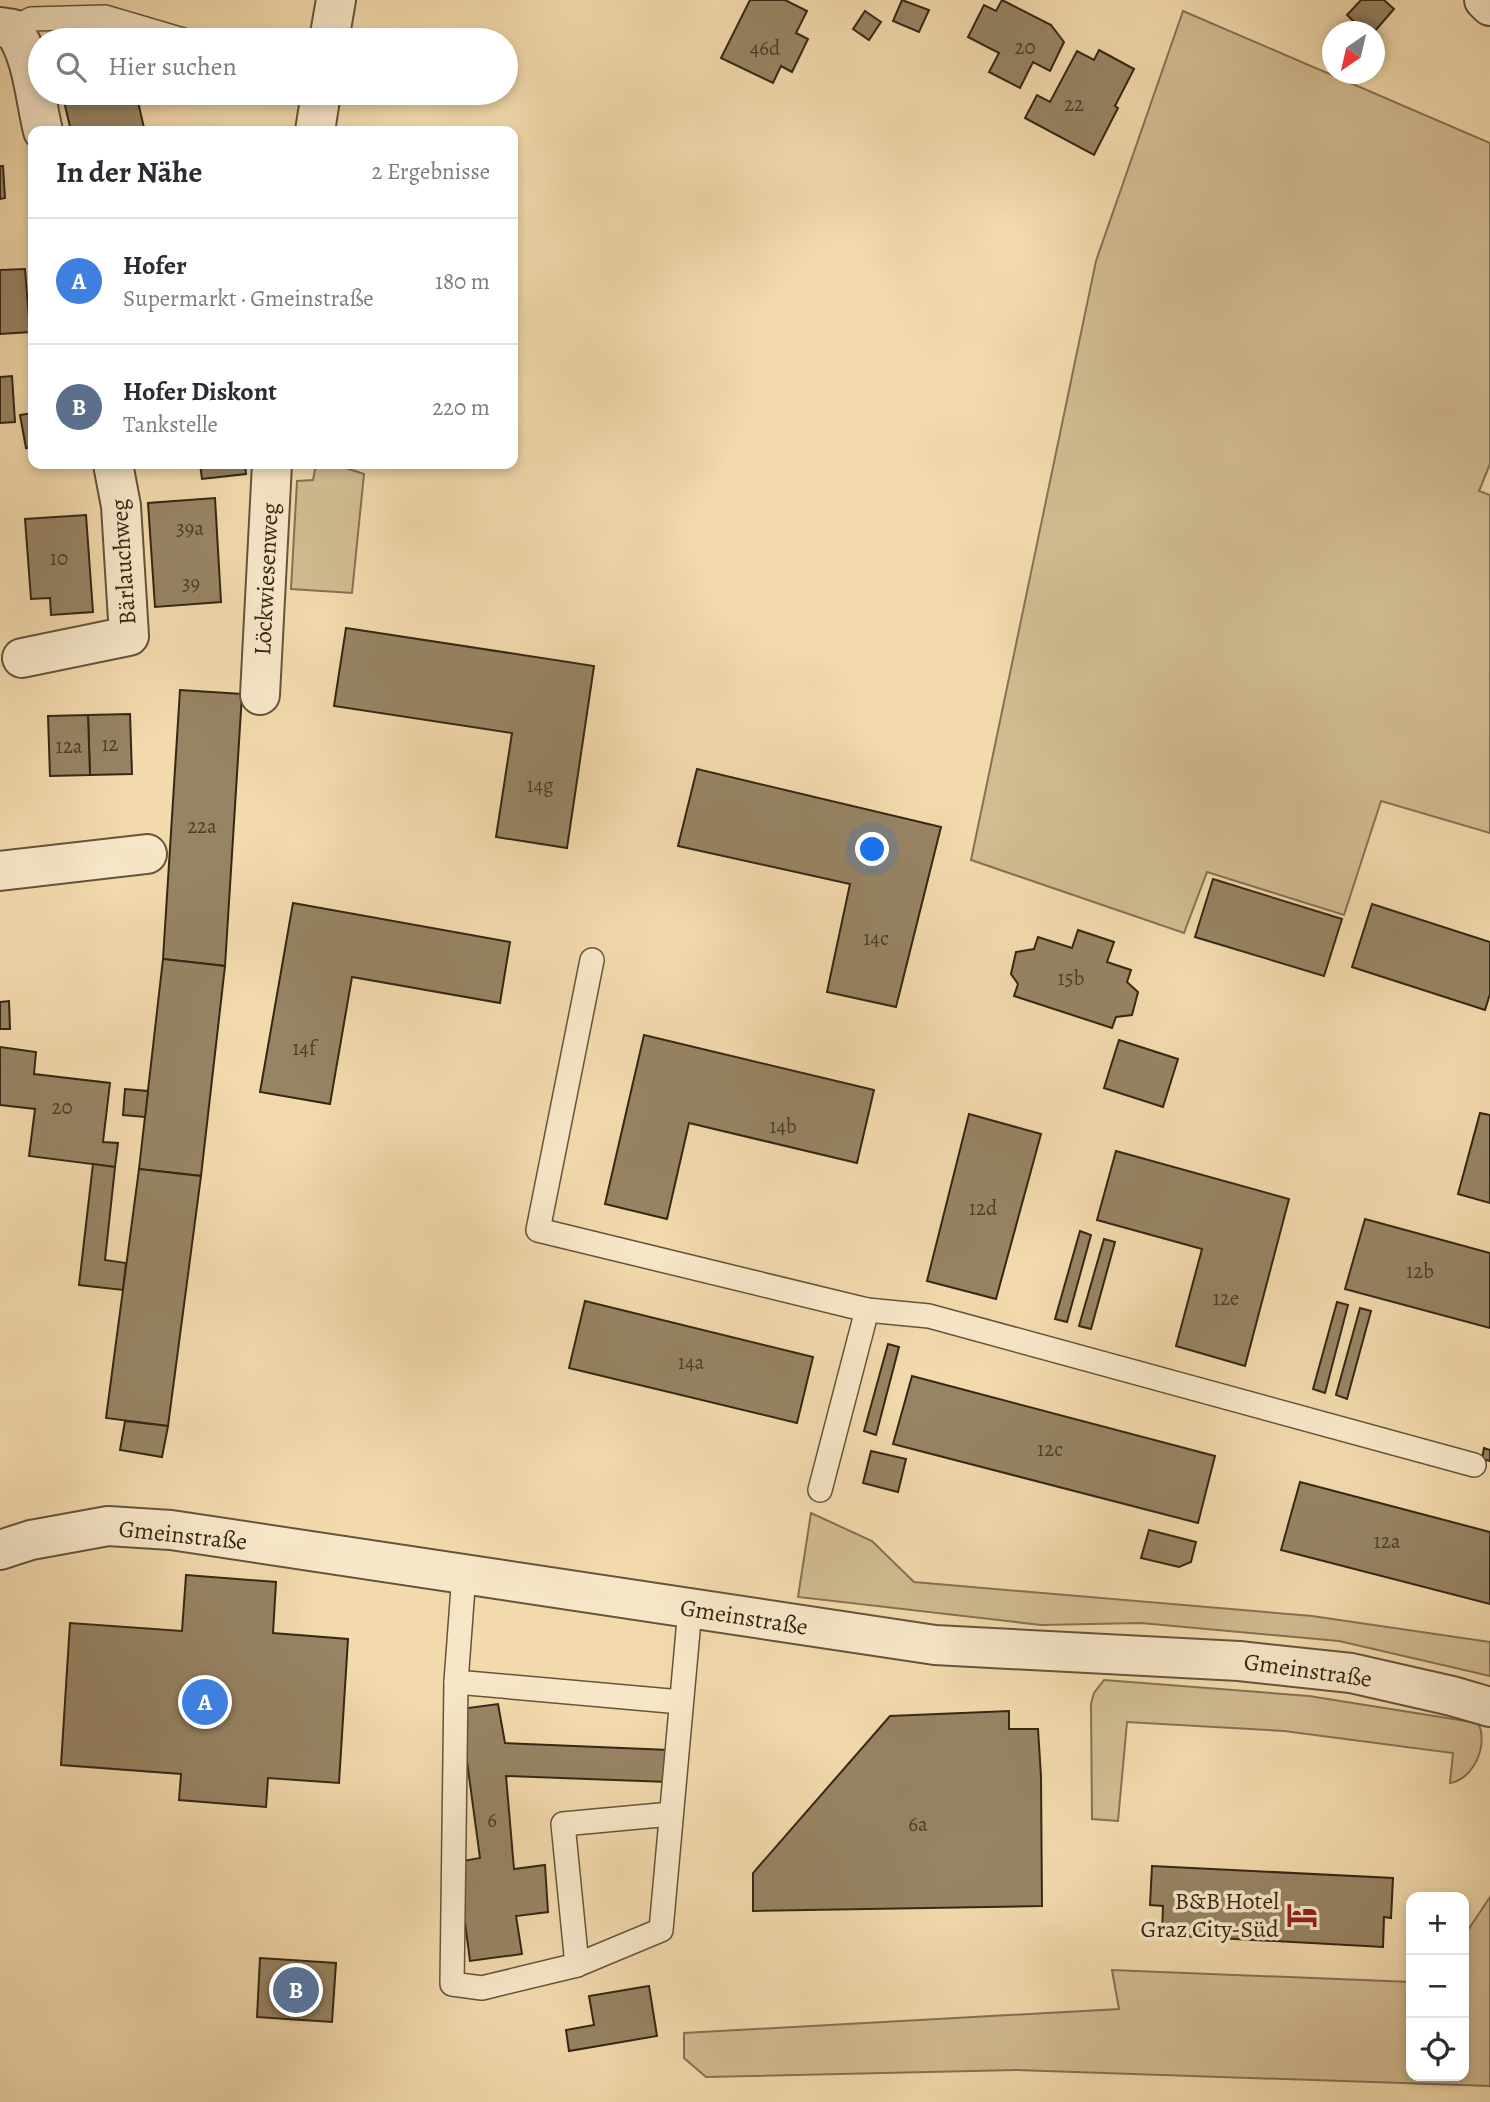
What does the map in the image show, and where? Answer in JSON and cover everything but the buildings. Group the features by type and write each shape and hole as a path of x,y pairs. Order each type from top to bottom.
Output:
{"street":[{"path":"331,28 335,0"},
{"path":"1484,0 1490,6"},
{"path":"6,28 26,56 28,65"},
{"path":"37,105 42,126"},
{"path":"316,126 319,105"},
{"name":"Bärlauchweg","path":"22,657 129,636 121,506 114,469"},
{"name":"Löckwiesenweg","path":"260,695 272,469"},
{"path":"0,871 147,853"},
{"name":"Gmeinstraße","path":"0,1550 31,1540 108,1526 171,1530 935,1645 1239,1661 1351,1673 1490,1707"}],"lane":[{"path":"6,28 31,19 105,17 142,28"},
{"path":"592,960 538,1230 867,1310 929,1316 1474,1465"},
{"path":"820,1490 867,1310"},
{"path":"464,1574 456,1682 452,1984 482,1988 577,1965 661,1930 690,1609"},
{"path":"456,1682 681,1702"},
{"path":"577,1965 563,1824 671,1814"}],"shaded area":[{"path":"1183,11 1322,71 1322,84 1353,84 1490,143 1490,464 1479,491 1490,495 1490,833 1381,801 1344,915 1207,872 1184,933 971,860 1096,261"},
{"path":"315,469 349,469 364,474 352,593 291,589 297,481 313,480"},
{"path":"811,1513 872,1541 914,1582 1312,1616 1490,1642 1490,1676 1339,1641 1141,1623 1041,1625 798,1597"},
{"path":"1104,1680 1309,1696 1478,1723 1482,1741 1472,1768 1459,1780 1450,1783 1453,1753 1284,1731 1127,1722 1118,1821 1092,1819 1091,1704 1094,1693"},
{"path":"1490,1897 1490,2086 1016,2070 706,2077 684,2058 684,2033 1119,2009 1112,1970 1406,1982 1406,2081 1469,2081 1469,1928"}],"place":[{"name":"Hofer","path":"205,1702"},
{"name":"B&B Hotel Graz City-Süd","path":"1302,1915"},
{"name":"Hofer Diskont","path":"296,1990"}]}
